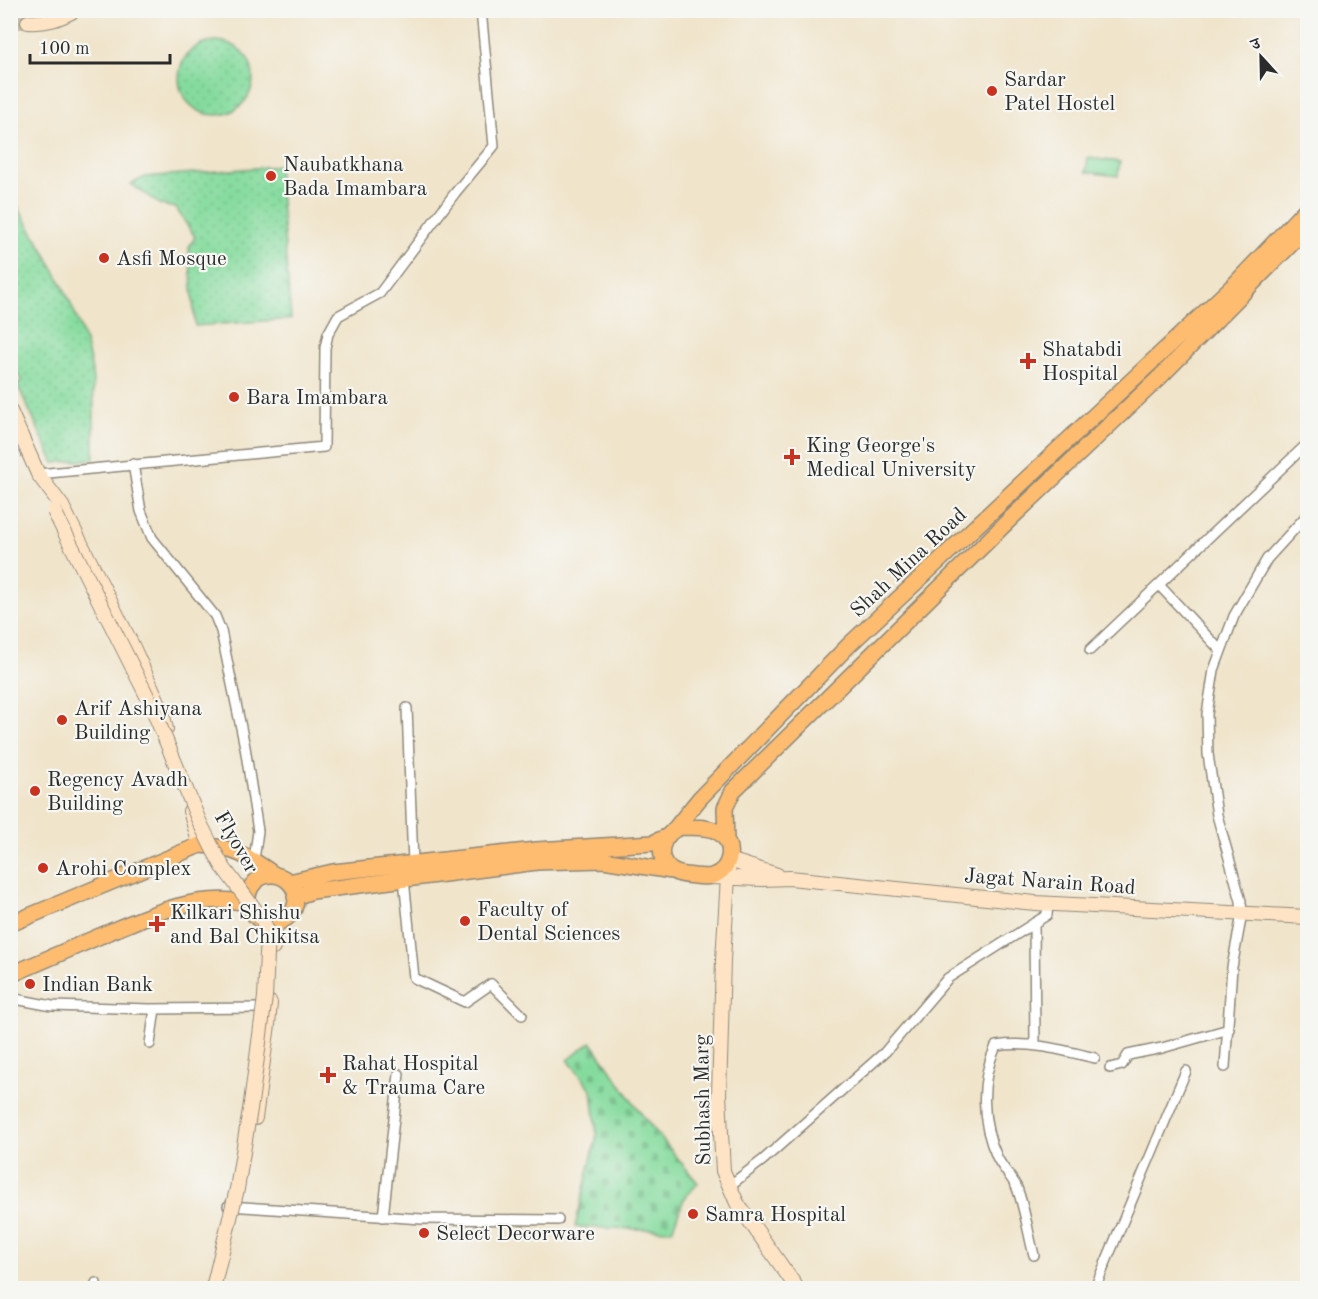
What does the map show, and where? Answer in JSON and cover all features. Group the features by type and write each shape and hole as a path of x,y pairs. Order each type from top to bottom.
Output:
{"main road":[{"path":"28,22 53,20 75,10"},
{"name":"Shah Mina Road","path":"670,833 700,798 849,645 1236,283 1308,207"},
{"name":"Shah Mina Road","path":"726,840 725,808 733,790 1009,520 1159,378 1308,227"},
{"path":"1103,406 1115,418"},
{"path":"10,411 38,474 62,506 131,643 160,708 200,845"},
{"name":"Flyover","path":"38,474 54,511 150,702 199,821 214,851 223,867 262,919 268,932 265,997 252,1103 237,1189 213,1288"},
{"path":"997,507 1009,520"},
{"path":"927,572 942,585"},
{"path":"801,694 816,709"},
{"path":"292,890 312,891 404,879 493,861 536,849 653,843 681,827 709,829 720,833 730,849 729,860 719,873 710,877 603,860 537,862 493,861 413,863 333,872 292,890"},
{"path":"670,833 662,846 662,855 665,864 672,871"},
{"path":"10,924 200,845 223,846 254,861 275,875 292,890 295,905 292,913 286,919 276,923 266,923 258,919 251,912 248,903 252,885 260,878 275,875"},
{"name":"Jagat Narain Road","path":"729,860 790,878"},
{"name":"Subhash Marg","path":"729,860 719,1095 723,1171 737,1203 797,1288"},
{"name":"Jagat Narain Road","path":"710,877 790,878 1048,904 1308,917"},
{"name":"Subhash Marg","path":"710,877 718,890 718,943 723,960"},
{"path":"10,975 169,907 206,901 233,900 248,903"},
{"path":"258,919 262,933 264,1009"},
{"path":"218,1288 276,923"},
{"path":"207,1288 232,1206"}],"street":[{"path":"38,474 324,447 325,348 328,334 338,316 380,293 455,193 494,146 481,10"},
{"path":"1090,650 1308,443"},
{"path":"133,464 141,511 152,538 215,616 221,631 245,747 255,810 258,831 254,861"},
{"path":"1225,1067 1232,967 1242,914 1241,902 1217,815 1209,754 1207,714 1214,670 1234,616 1267,559 1308,514"},
{"path":"1159,585 1221,651"},
{"path":"407,708 413,863"},
{"path":"404,879 414,978 465,1002 490,984 522,1015"},
{"path":"729,1186 763,1160 885,1052 948,978 1047,915 1048,904"},
{"path":"1034,923 1035,1045"},
{"path":"10,998 52,1006 264,1009"},
{"path":"150,1044 155,1009"},
{"path":"1110,1068 1122,1065 1128,1055 1229,1029"},
{"path":"1034,1255 1017,1188 999,1160 988,1136 984,1088 989,1061 996,1046 1017,1043 1095,1058"},
{"path":"1095,1288 1186,1071"},
{"path":"383,1216 399,1074"},
{"path":"232,1206 383,1216 558,1220"}],"green space":[{"path":"216,41 230,44 242,52 250,64 253,78 250,92 242,104 230,112 216,115 202,112 190,104 182,92 179,78 182,64 190,52 202,44"},
{"path":"1088,158 1120,162 1118,176 1086,172"},
{"path":"278,166 291,319 195,326 189,247 195,237 176,208 161,205 131,184 145,177"},
{"path":"10,195 35,235 69,299 86,344 93,388 94,459 54,463 17,384 22,381 10,362"},
{"path":"591,1042 643,1116 698,1183 684,1199 672,1230 575,1227 597,1135 592,1090 568,1060"}],"tunnel":[{"path":"10,22 28,22"}],"place":[{"name":"Sardar Patel Hostel","path":"992,91"},
{"name":"Naubatkhana Bada Imambara","path":"271,176"},
{"name":"Asfi Mosque","path":"104,258"},
{"name":"Shatabdi Hospital","path":"1028,361"},
{"name":"Bara Imambara","path":"234,397"},
{"name":"King George's Medical University","path":"792,457"},
{"name":"Arif Ashiyana Building","path":"62,720"},
{"name":"Regency Avadh Building","path":"35,791"},
{"name":"Arohi Complex","path":"43,868"},
{"name":"Faculty of Dental Sciences","path":"465,921"},
{"name":"Kilkari Shishu and Bal Chikitsa","path":"157,924"},
{"name":"Indian Bank","path":"30,984"},
{"name":"Rahat Hospital & Trauma Care","path":"328,1075"},
{"name":"Samra Hospital","path":"693,1214"},
{"name":"Select Decorware","path":"424,1233"}]}
